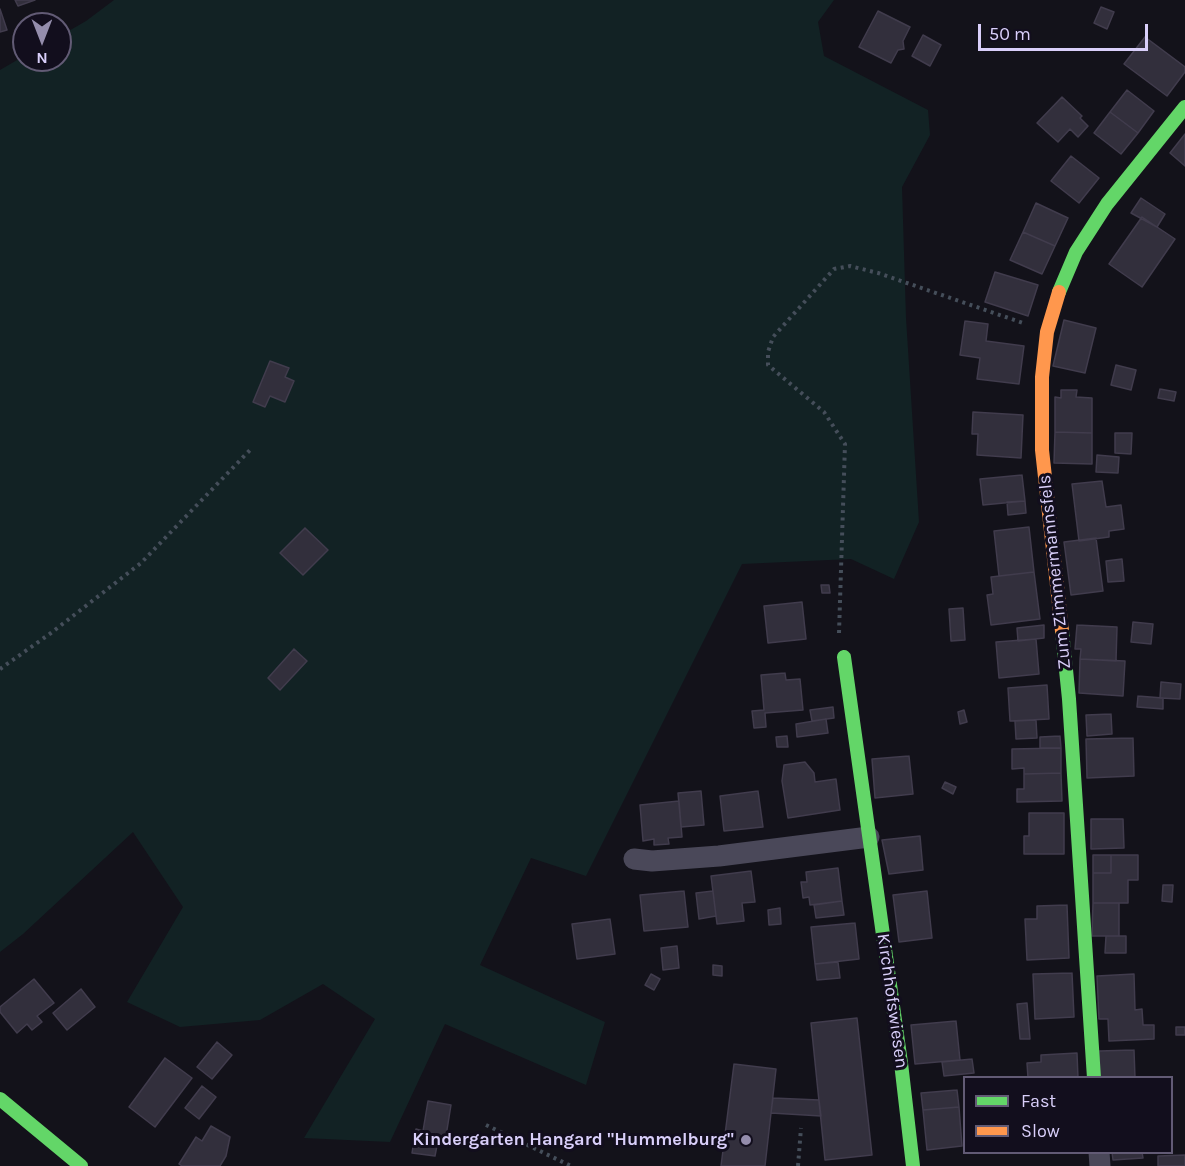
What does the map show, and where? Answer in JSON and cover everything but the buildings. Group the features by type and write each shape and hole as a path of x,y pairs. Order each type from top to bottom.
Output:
{"street":[{"name":"Zum Zimmermannsfels","path":"1094,1076 1069,699 1042,450 1042,377 1047,332 1054,303 1076,252 1107,204 1185,107"},
{"name":"Kirchhofswiesen","path":"844,657 913,1166"},
{"path":"634,859 652,861 718,856 869,837"},
{"path":"0,1099 81,1166"}],"path":[{"path":"844,657 838,627 845,444 824,412 768,365 768,352 774,337 834,269 850,266 878,273 1047,332"},
{"path":"0,669 51,633 141,563 251,449"},
{"path":"486,1125 571,1166"},
{"path":"798,1166 801,1128"}],"shaded area":[{"path":"114,0 834,0 818,22 824,56 928,110 930,135 902,187 906,318 919,522 894,579 851,559 742,564 586,876 531,858 480,965 605,1022 586,1085 445,1024 390,1142 304,1138 375,1019 323,984 260,1020 180,1027 127,1002 183,907 133,832 23,934 0,952 0,70 12,63 12,72 72,72 72,29"}],"traffic: fast":[{"path":"1059,292 1076,252 1107,204 1185,107"},
{"path":"1062,631 1069,699 1094,1076"},
{"path":"844,657 901,1063 913,1166"},
{"path":"0,1099 81,1166"}],"traffic: slow":[{"path":"1059,292 1047,332 1042,377 1042,450 1062,631"}],"place":[{"name":"Kindergarten Hangard \"Hummelburg\"","path":"746,1140"}]}
